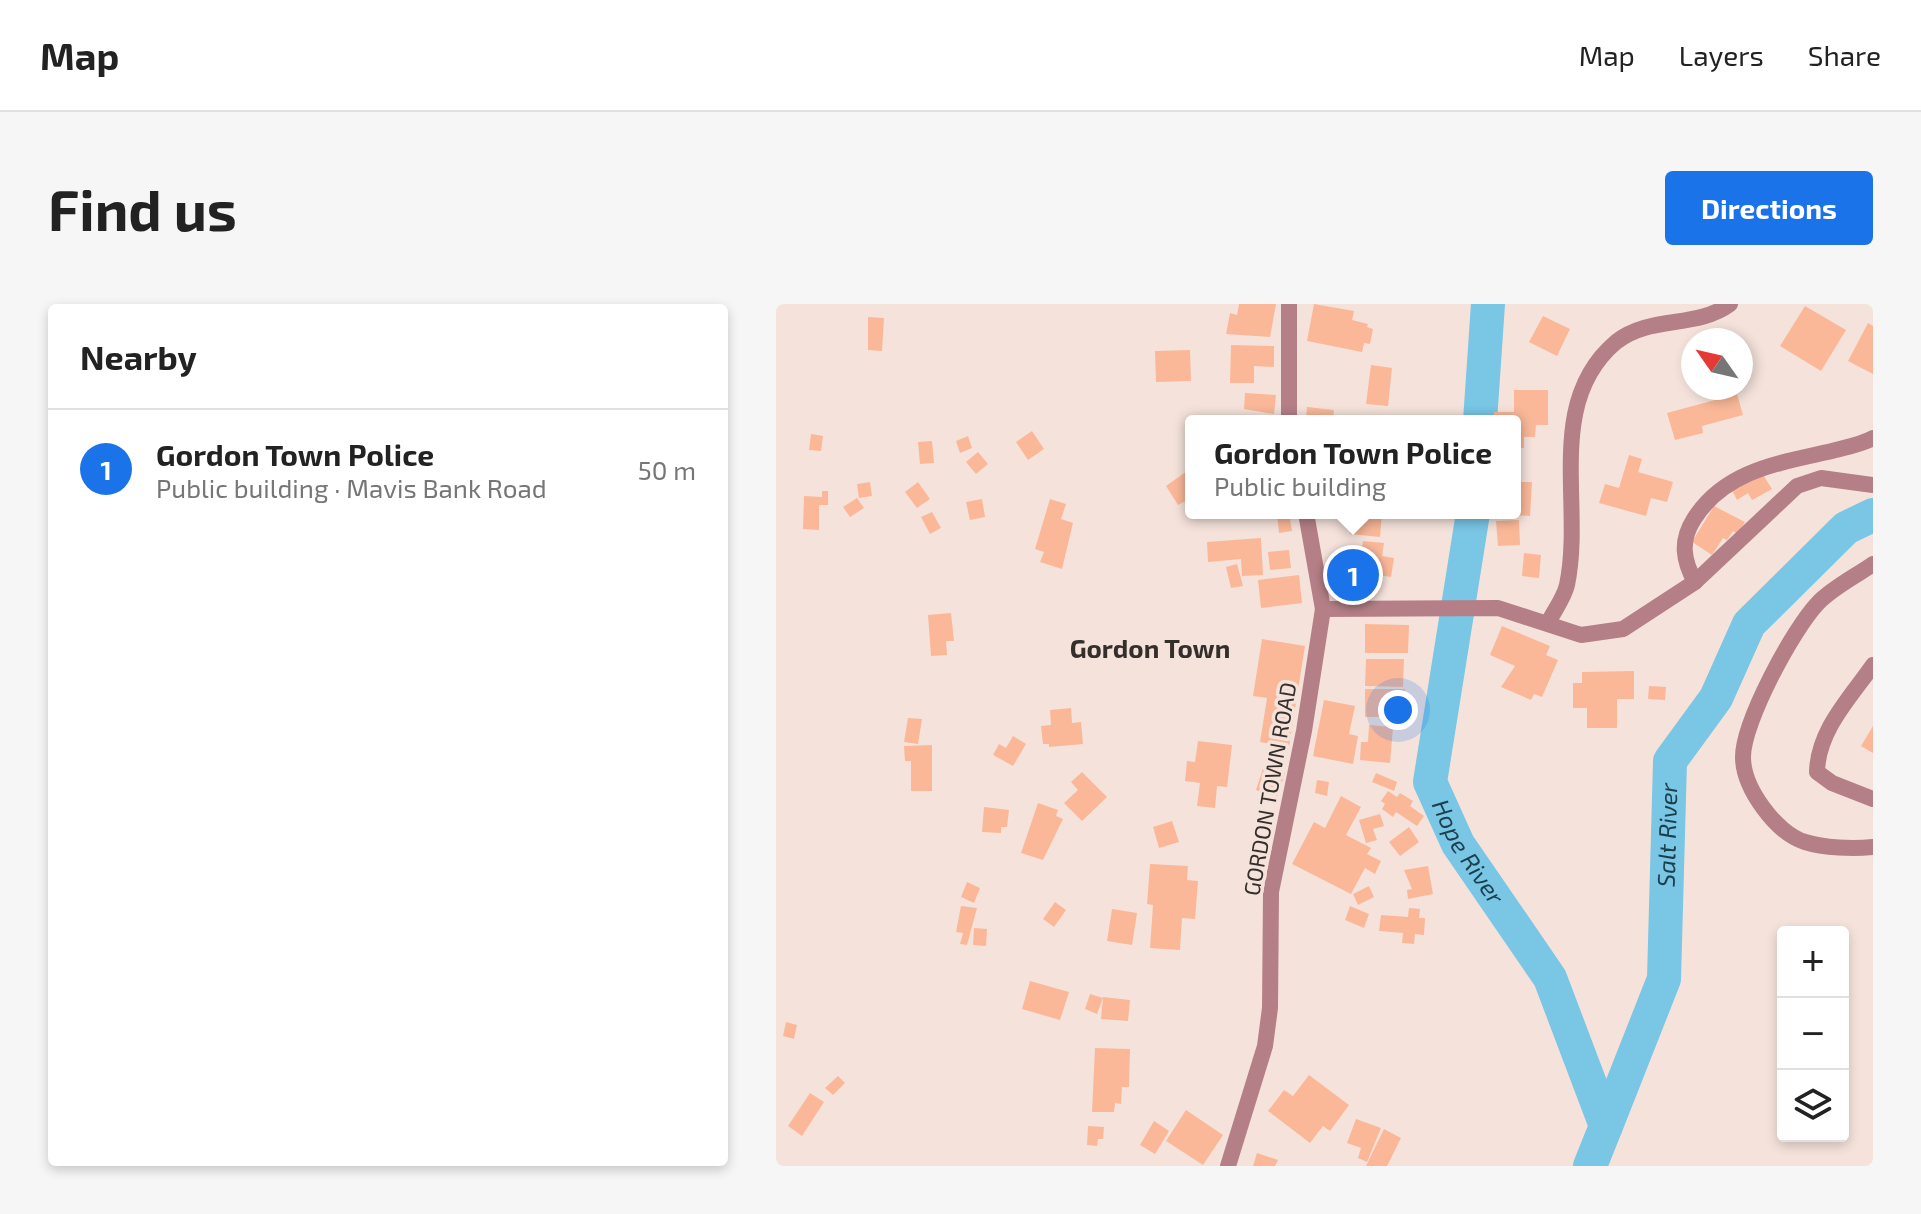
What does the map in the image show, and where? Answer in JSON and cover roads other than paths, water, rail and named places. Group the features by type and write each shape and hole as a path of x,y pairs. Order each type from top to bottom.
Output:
{"street":[{"path":"1289,304 1289,415"},
{"path":"1548,623 1566,589 1572,550 1572,428 1577,399 1590,370 1621,339 1643,326 1716,314 1730,304"},
{"path":"1695,582 1684,563 1690,526 1703,506 1727,483 1748,472 1873,438"},
{"path":"1323,609 1498,608 1581,635 1623,629 1695,582 1797,486 1821,478 1873,485"},
{"name":"GORDON TOWN ROAD","path":"1228,1166 1265,1046 1270,1008 1271,892 1304,731 1323,609 1307,519"},
{"path":"1873,564 1819,602 1787,646 1752,724 1743,755 1747,785 1767,813 1803,842 1873,847"},
{"path":"1873,665 1825,733 1817,753 1817,772 1832,783 1873,799"}],"waterway":[{"name":"Hope River","path":"1480,415 1488,304"},
{"name":"Salt River","path":"1606,1126 1664,979 1670,761 1716,698 1749,624 1846,528 1873,515"},
{"name":"Hope River","path":"1472,519 1430,782 1458,844 1550,978 1606,1126 1590,1166"}],"place":[{"name":"Gordon Town Police","path":"1353,575"}],"district":[{"name":"Gordon Town","path":"1150,649"}]}
